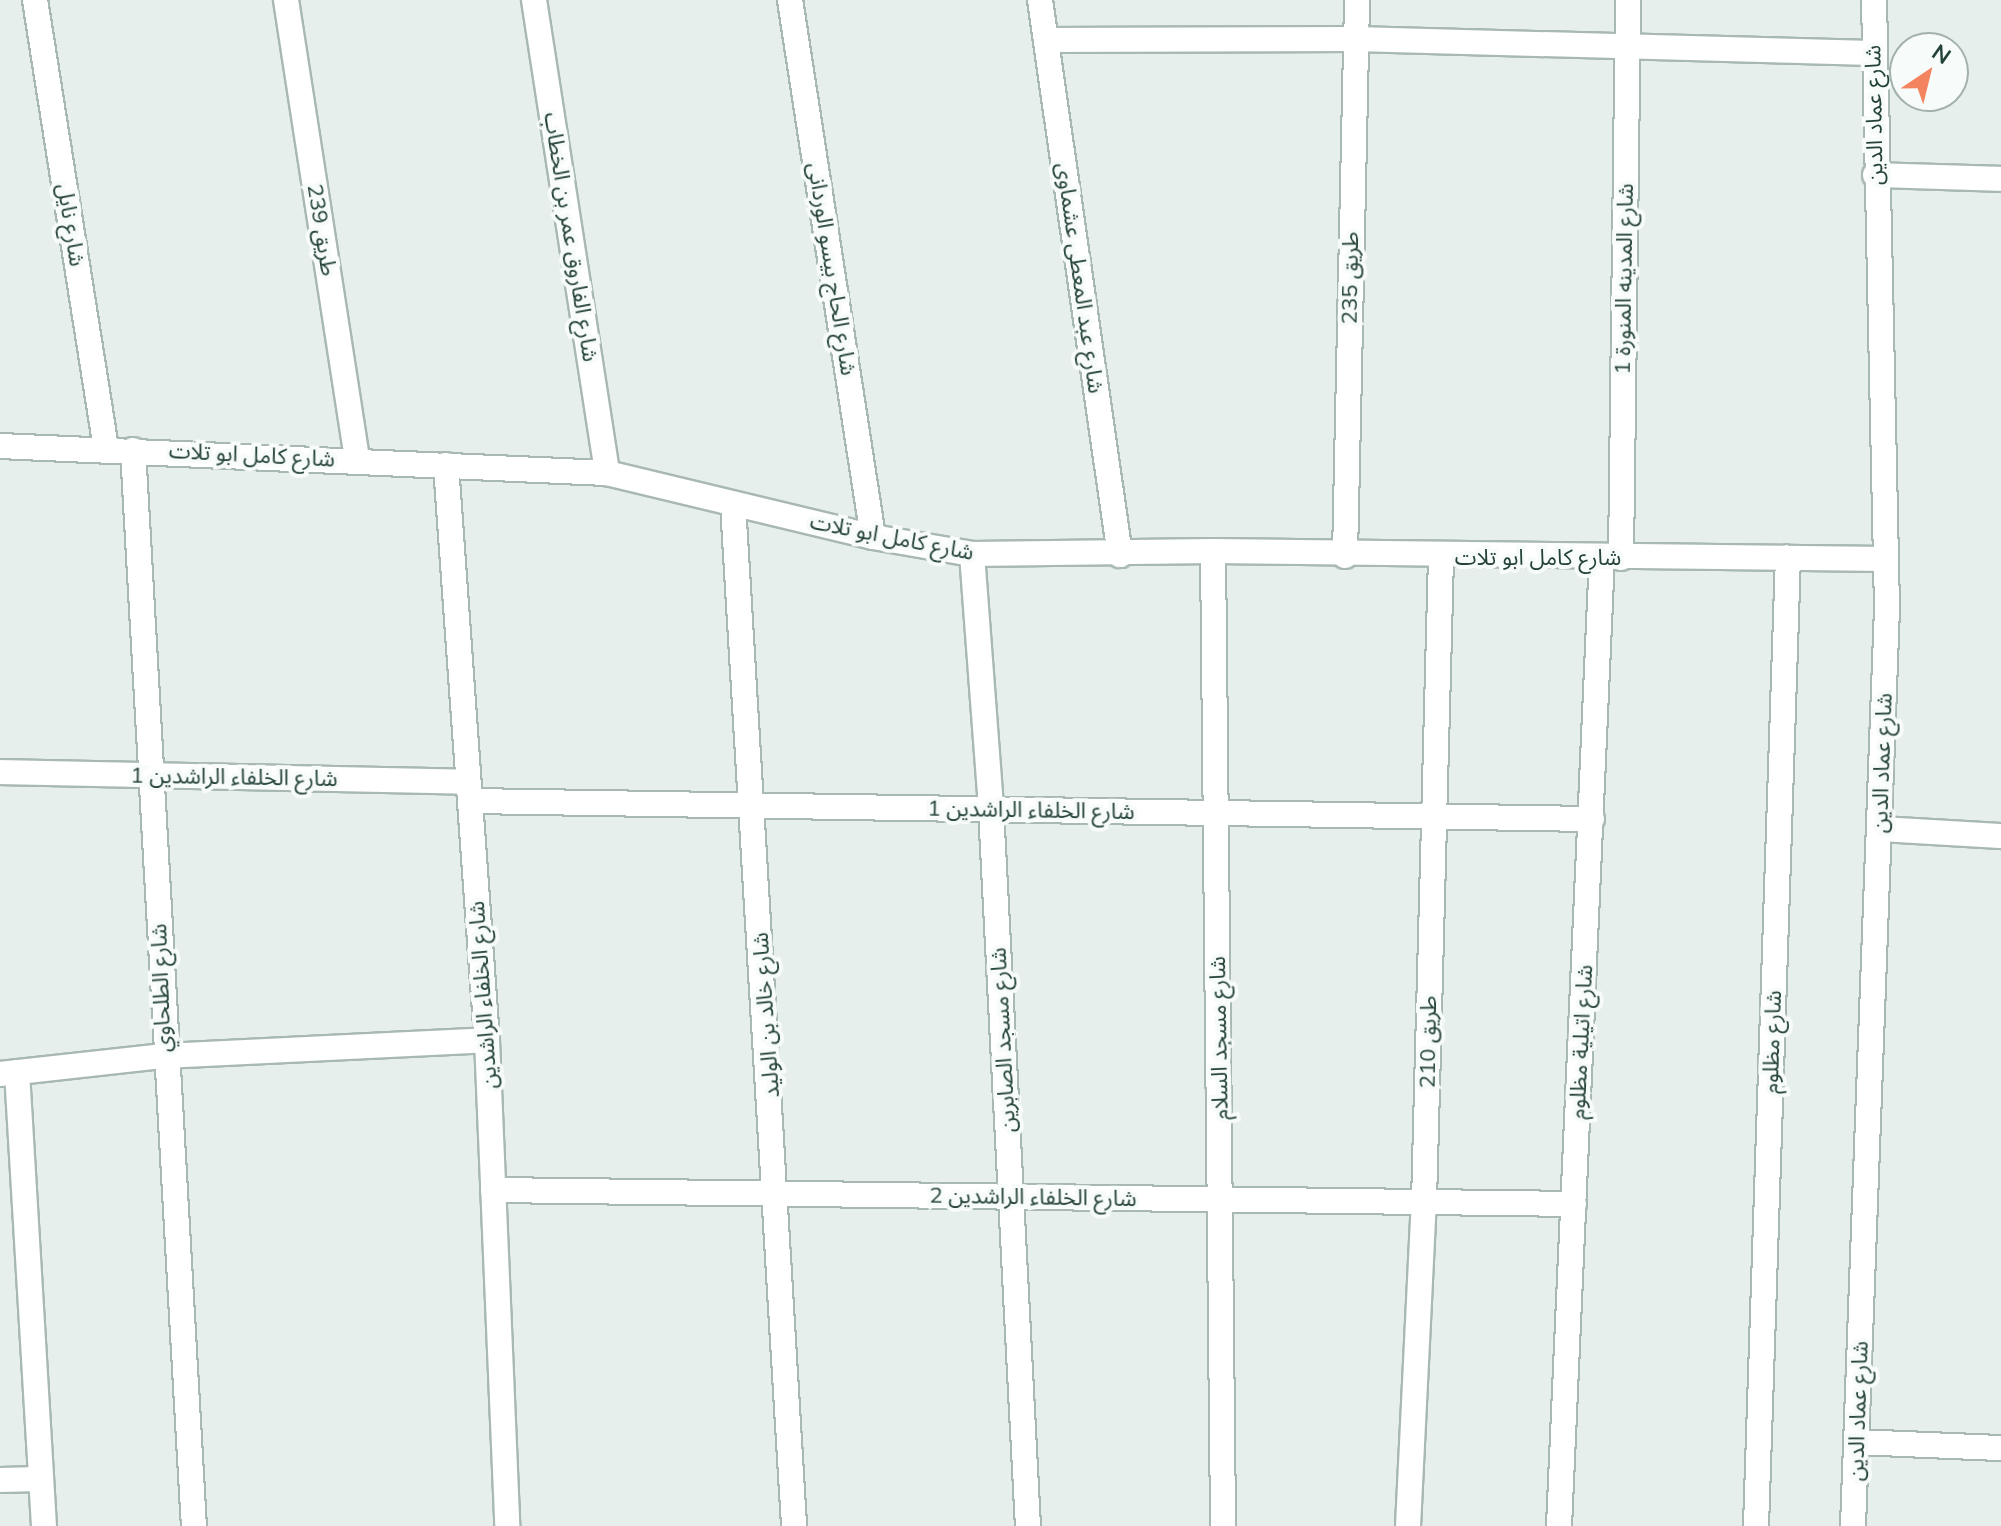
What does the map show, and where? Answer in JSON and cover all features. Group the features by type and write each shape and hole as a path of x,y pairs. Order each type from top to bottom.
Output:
{"street":[{"name":"شارع نايل","path":"35,0 106,450"},
{"name":"طريق 239","path":"286,0 357,460"},
{"name":"شارع الفاروق عمر بن الخطاب","path":"534,0 607,473"},
{"name":"شارع الحاج بيسو الوردانى","path":"790,0 873,537"},
{"name":"شارع عبد المعطى عشماوى","path":"1040,0 1120,555"},
{"name":"طريق 235","path":"1345,556 1357,0"},
{"name":"شارع المدينه المنورة 1","path":"1611,558 1628,0"},
{"name":"شارع عماد الدين","path":"1853,1526 1880,829 1886,559 1872,53 1874,0"},
{"path":"1046,40 1355,39 1872,53"},
{"path":"1875,175 2001,179"},
{"name":"شارع كامل ابو تلات","path":"0,446 607,473 873,537 972,554 1120,555 1213,551 1345,556 1886,559"},
{"name":"شارع الطلحاوي","path":"133,450 164,1056 194,1526"},
{"name":"شارع الخلفاء الراشدين","path":"446,465 487,1040 507,1526"},
{"name":"شارع خالد بن الوليد","path":"733,504 777,1194 794,1526"},
{"name":"شارع مسجد السلام","path":"1213,551 1223,1526"},
{"name":"شارع مسجد الصابرين","path":"972,554 991,809 1028,1526"},
{"name":"طريق 210","path":"1408,1526 1424,1202 1441,557"},
{"name":"شارع اتيلية مظلوم","path":"1559,1526 1592,819 1611,558"},
{"name":"شارع مظلوم","path":"1756,1526 1788,558"},
{"name":"شارع الخلفاء الراشدين 1","path":"0,772 152,775 753,806 1592,819"},
{"path":"1880,829 2001,836"},
{"path":"44,1526 25,1203 8,1073 164,1056 487,1040"},
{"name":"شارع الخلفاء الراشدين 2","path":"493,1190 1574,1204"},
{"path":"0,1204 25,1203"},
{"path":"1856,1442 2001,1448"},
{"path":"0,1480 41,1479"}]}
